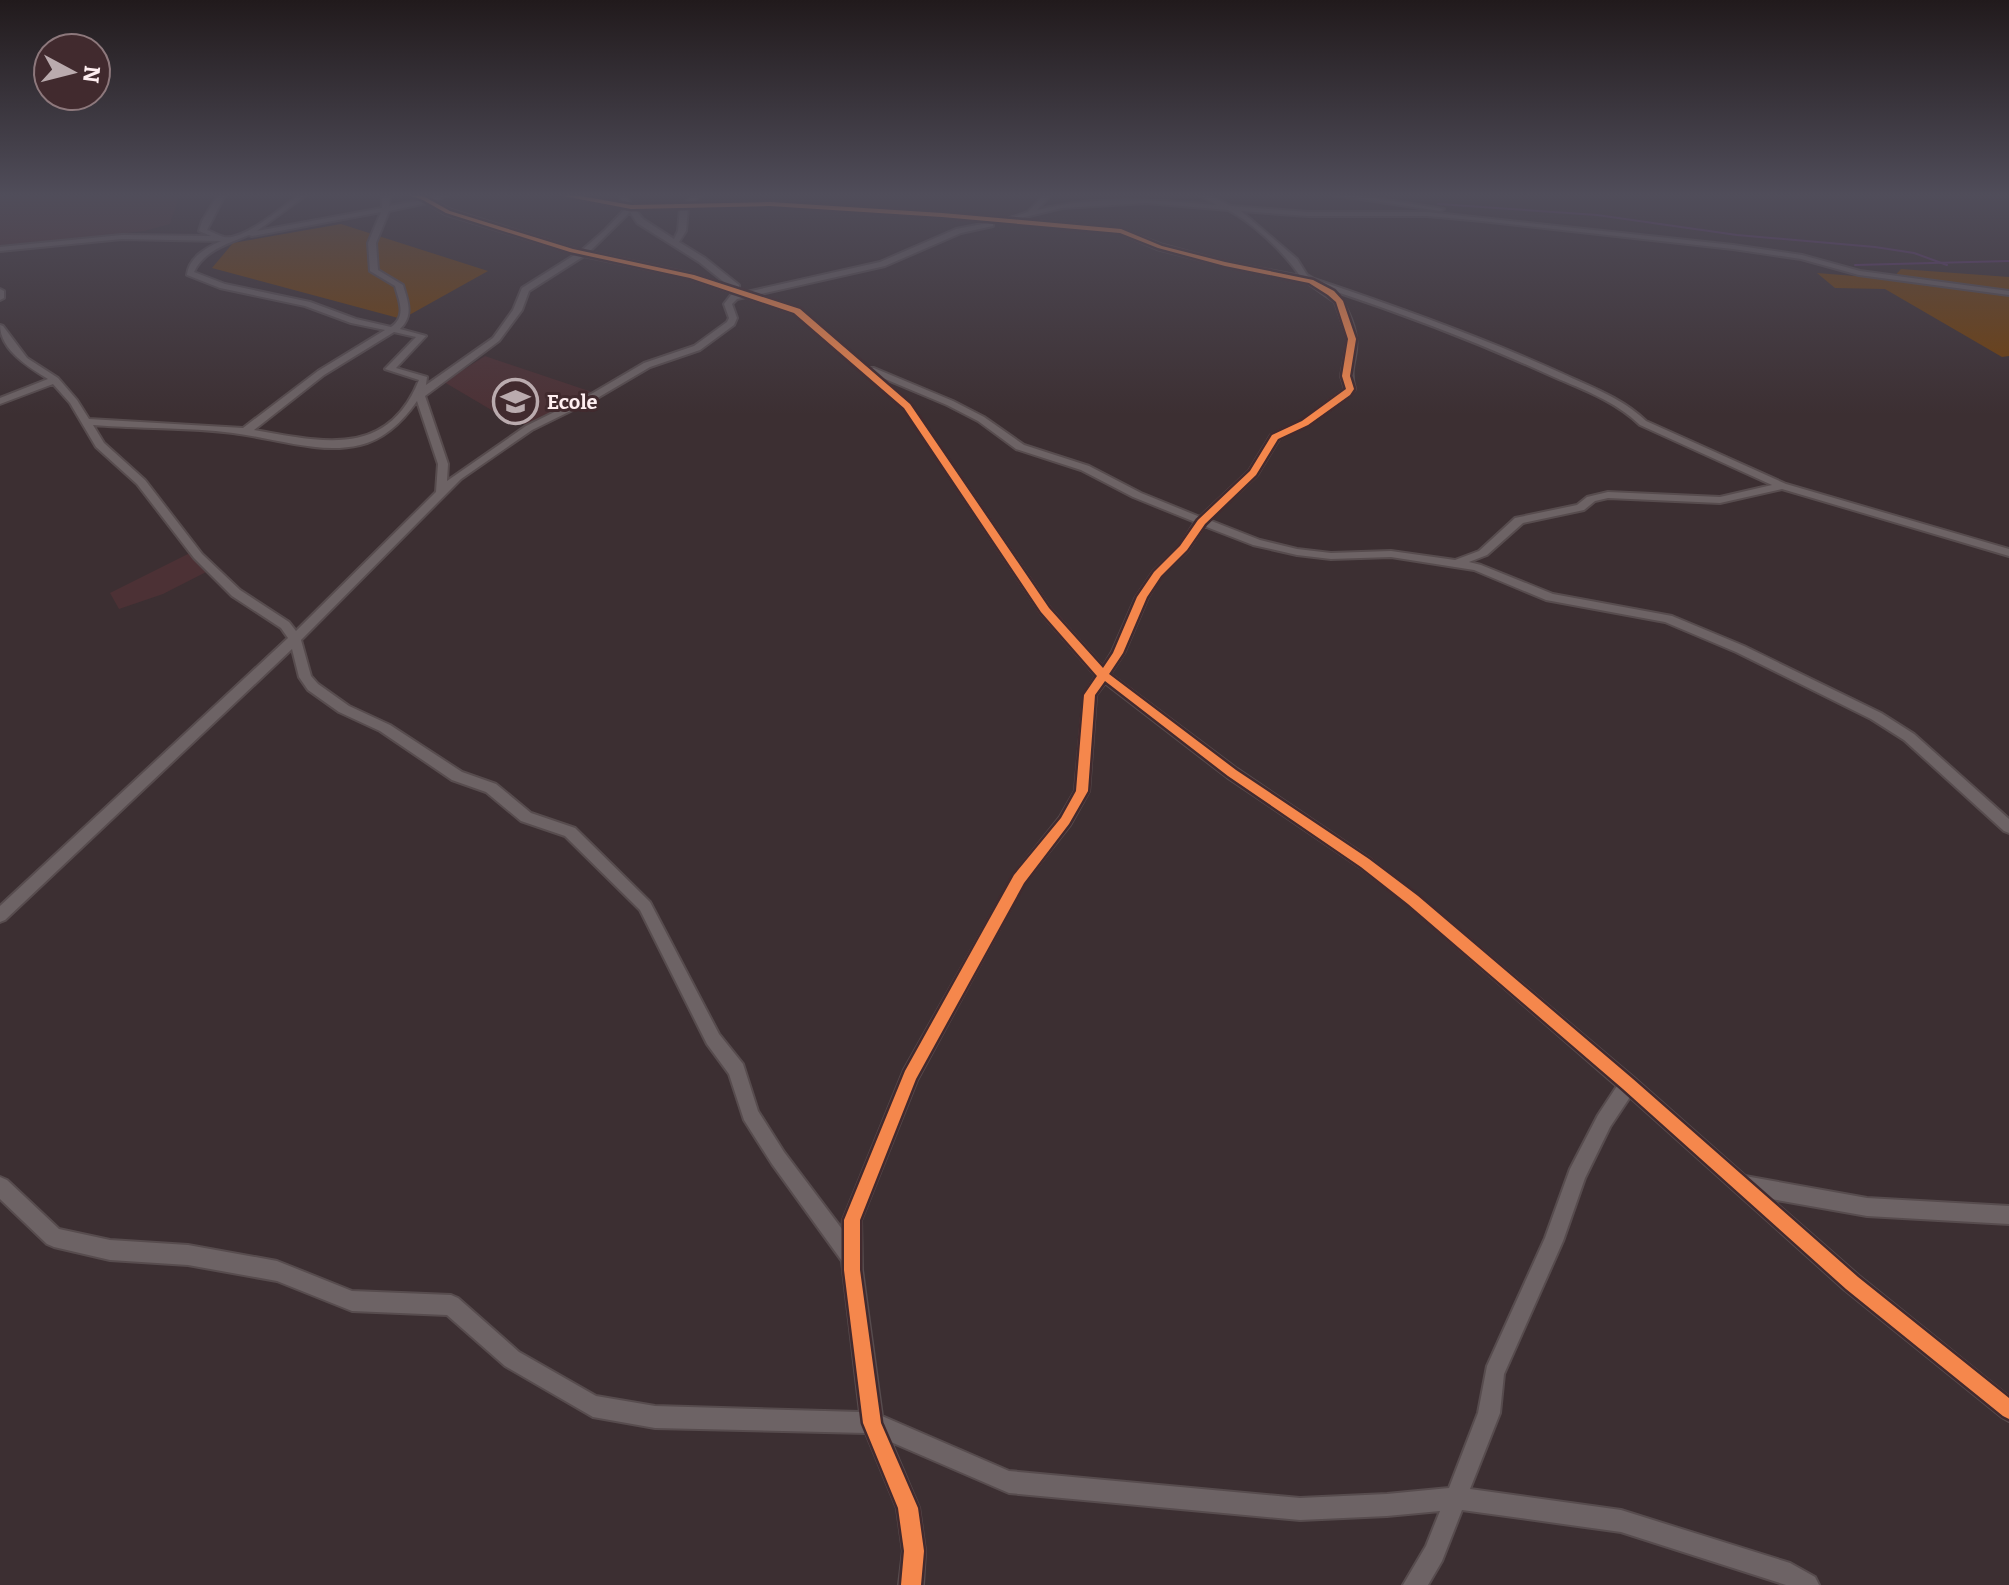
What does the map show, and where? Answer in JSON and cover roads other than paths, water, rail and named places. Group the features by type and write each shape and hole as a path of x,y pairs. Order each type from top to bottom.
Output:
{"street":[{"path":"192,267 190,273 223,286 307,304 354,321 422,336 390,369 424,379 420,395 443,464 441,492"},
{"path":"246,431 321,373 400,325 406,311 399,285 374,271 374,267"},
{"path":"87,422 246,431 336,444 357,443 368,439 410,408 439,378 492,347 519,311 525,290 560,267"},
{"path":"649,267 692,276 797,311 907,406 1045,610 1102,674 1232,773 1401,891 1745,1185 1852,1283 2009,1410"},
{"path":"708,267 743,293"},
{"path":"0,916 295,639 457,477 529,428 596,395 647,365 697,348 731,323 733,318 729,300 743,293 868,267"},
{"path":"1240,267 1311,281 1421,318 1532,362 1631,412 1643,423 1782,486 2009,553"},
{"path":"911,1585 914,1551 908,1508 872,1423 852,1259 852,1220 910,1076 1019,879 1065,821 1082,791 1090,695 1118,653 1142,597 1157,574 1184,548 1201,522 1253,473 1275,437 1305,423 1339,401 1350,389 1346,376 1352,339 1339,301 1311,281 1298,267"},
{"path":"1838,267 1859,273 2009,293"},
{"path":"0,291 0,298"},
{"path":"0,328 24,360 55,380 87,422 100,445 141,482 198,556 236,593 285,625 295,639 305,677 313,687 344,709 385,728 457,776 491,788 526,817 570,832 645,906 713,1039 737,1070 750,1114 778,1158 852,1259"},
{"path":"866,369 888,375 923,395 950,403 981,419 1020,447 1085,468 1201,522 1257,543 1331,556 1391,554 1455,563 1506,577 1550,597 1668,619 1740,649 1876,716 1909,737 2009,827"},
{"path":"0,401 55,380"},
{"path":"1455,563 1483,553 1519,520 1580,508 1591,499 1608,495 1720,500 1782,486"},
{"path":"1415,1585 1434,1553 1489,1413 1494,1373 1553,1241 1577,1175 1604,1121 1628,1084"},
{"path":"1745,1185 1867,1207 2009,1215"},
{"path":"0,1186 54,1237 110,1250 188,1255 277,1271 352,1301 451,1305 512,1359 593,1406 655,1417 872,1423 1009,1482 1300,1509 1455,1498 1621,1521 1790,1574 1807,1585"}],"place":[{"name":"Ecole","path":"516,402"}]}
